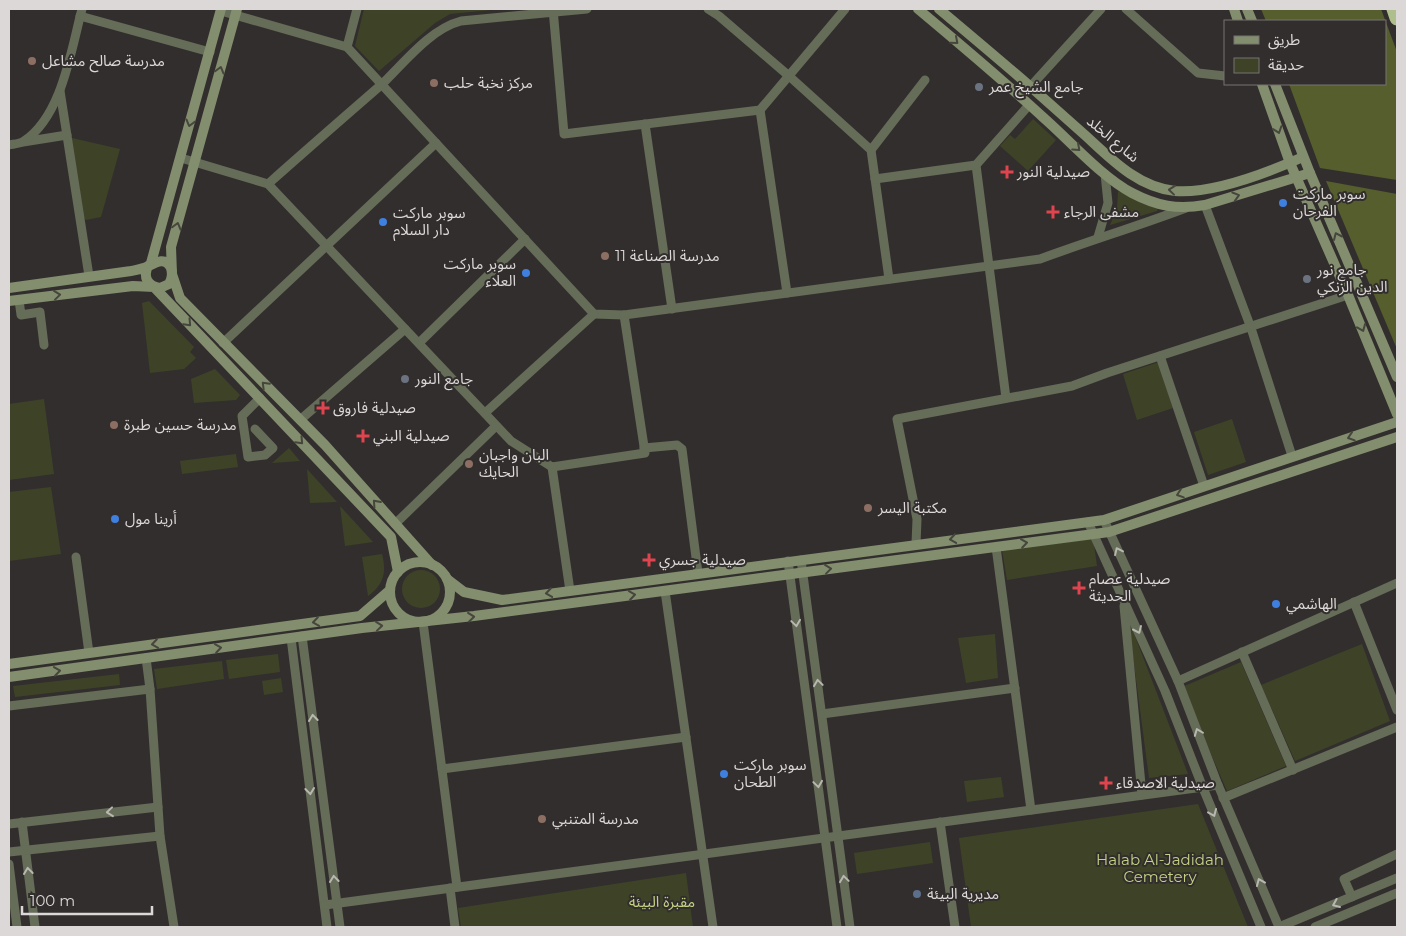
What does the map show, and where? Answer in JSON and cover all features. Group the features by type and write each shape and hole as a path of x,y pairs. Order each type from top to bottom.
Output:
{"highway":[{"path":"1394,9 1397,18"}],"street":[{"path":"347,47 356,9"},
{"path":"268,184 382,84 435,33 450,24 553,10 587,9"},
{"path":"708,9 719,16 788,76 870,150 889,280"},
{"path":"553,10 564,134 760,110 845,9"},
{"path":"918,9 1030,105 1105,174 1131,192 1156,204 1172,208 1205,205 1310,173"},
{"name":"شارع الخلد","path":"939,9 1106,155 1141,181 1162,189 1176,191 1220,186 1303,157"},
{"path":"1030,87 1101,9"},
{"path":"1126,9 1198,73 1224,76"},
{"path":"398,572 391,537 154,287 149,284 146,278 146,272 150,265 181,158 221,10 236,12 347,47 594,314 624,316 1040,259 1098,237 1126,230 1187,208"},
{"path":"23,142 45,122 60,91 81,12 210,52"},
{"path":"44,346 40,312 21,315 14,301 132,286 160,288 169,284 172,274 171,246 236,12"},
{"path":"870,150 925,80"},
{"path":"1262,85 1296,178 1348,295 1397,414"},
{"path":"1275,85 1303,157 1397,377"},
{"path":"60,91 89,276"},
{"path":"874,179 976,165 1030,105"},
{"path":"760,110 787,293"},
{"path":"645,124 672,309"},
{"path":"9,145 67,135"},
{"path":"223,343 436,143"},
{"path":"1096,165 1106,155"},
{"path":"181,158 268,184 496,426 511,441 552,468 645,453 624,316"},
{"path":"976,165 1006,398"},
{"path":"1098,237 1108,203 1105,174"},
{"path":"1205,205 1251,328 1292,456"},
{"path":"419,344 525,240"},
{"path":"9,288 131,271 162,261 171,269 180,298 325,445 432,565 441,571 449,588 449,598 446,607 432,620 423,622 408,619 396,610 391,601 390,590 392,580 405,566 423,562 432,565"},
{"path":"916,544 917,519 897,419 1072,386 1348,295"},
{"path":"484,413 594,314"},
{"path":"300,420 405,329"},
{"path":"1160,356 1204,486"},
{"path":"255,429 273,448 265,455 248,458 242,416 260,398"},
{"path":"280,420 290,410"},
{"path":"446,579 464,592 502,600 1104,520 1397,422"},
{"path":"395,524 496,426"},
{"path":"9,677 302,636 712,585 1109,532 1397,437"},
{"path":"644,448 677,445 682,449 698,574"},
{"path":"552,468 570,590"},
{"path":"1104,520 1178,681 1223,798 1279,927 1397,878"},
{"path":"1088,522 1165,691 1261,927"},
{"path":"996,547 1031,810"},
{"path":"76,556 89,653"},
{"path":"801,560 850,927"},
{"path":"788,562 838,927"},
{"path":"711,572 712,585"},
{"path":"1178,681 1397,584"},
{"path":"9,664 360,616 390,590"},
{"path":"665,591 713,927"},
{"path":"1123,598 1142,795"},
{"path":"1354,602 1397,710"},
{"path":"423,622 442,769 454,888 455,927"},
{"path":"302,636 340,927"},
{"path":"291,638 327,927"},
{"path":"1242,652 1293,770"},
{"path":"146,658 150,689 160,836 174,927"},
{"path":"822,714 1015,688"},
{"path":"9,706 150,689"},
{"path":"1223,798 1397,727"},
{"path":"442,769 686,737"},
{"path":"325,905 1218,785"},
{"path":"9,824 158,807"},
{"path":"22,822 35,927"},
{"path":"940,822 955,927"},
{"path":"9,852 160,836"},
{"path":"1352,897 1344,879 1397,854"},
{"path":"9,864 16,927"},
{"path":"1315,927 1397,893"}],"green space":[{"path":"364,9 501,9 450,14 435,23 379,71 355,46"},
{"path":"1261,9 1381,9 1385,20 1266,20"},
{"path":"1386,22 1397,52 1397,180 1320,168 1289,85 1386,85"},
{"path":"1033,119 1056,140 1028,171 1000,146 1010,135 1015,139"},
{"path":"72,138 120,149 101,217 86,220 82,217 70,142"},
{"path":"1326,181 1397,194 1397,349"},
{"path":"1118,191 1158,208 1157,211 1110,225 1117,209"},
{"path":"149,301 194,347 190,352 196,358 184,369 150,373 142,303"},
{"path":"1159,362 1173,408 1137,420 1123,374"},
{"path":"215,369 240,395 236,400 194,403 191,379"},
{"path":"44,399 54,474 9,480 9,404"},
{"path":"1232,419 1246,462 1208,475 1194,432"},
{"path":"289,448 300,461 272,463"},
{"path":"236,454 238,467 182,474 180,461"},
{"path":"307,469 337,502 310,503"},
{"path":"51,487 61,554 9,561 9,492"},
{"path":"340,506 373,542 345,546"},
{"path":"1093,537 1097,566 1007,580 1002,550"},
{"path":"382,554 384,573 380,583 368,596 362,557"},
{"path":"421,570 435,575 440,589 435,603 421,608 407,603 402,589 407,575"},
{"path":"1128,618 1188,774 1149,778"},
{"path":"995,634 998,678 966,683 958,638"},
{"path":"1362,644 1390,721 1295,761 1261,685"},
{"path":"278,654 280,672 229,679 226,660"},
{"path":"222,661 224,679 157,689 154,669"},
{"path":"1241,662 1286,766 1227,791 1182,687"},
{"path":"119,674 120,685 15,697 13,686"},
{"path":"281,678 283,692 264,695 262,681"},
{"path":"1001,777 1004,797 967,802 964,781"},
{"name":"Halab Al-Jadidah Cemetery","path":"1198,804 1248,927 971,927 959,838"},
{"path":"930,842 933,863 857,874 854,853"},
{"name":"مقبرة البيئة","path":"686,873 693,927 461,927 458,908"}],"place":[{"name":"مدرسة صالح مشاعل","path":"32,61"},
{"name":"مركز نخبة حلب","path":"434,83"},
{"name":"جامع الشيخ عمر","path":"979,87"},
{"name":"صيدلية النور","path":"1007,172"},
{"name":"سوبر ماركت الفرحان","path":"1283,203"},
{"name":"مشفى الرجاء","path":"1053,212"},
{"name":"سوبر ماركت دار السلام","path":"383,222"},
{"name":"مدرسة الصناعة 11","path":"605,256"},
{"name":"سوبر ماركت العلاء","path":"526,273"},
{"name":"جامع نور الدين الزنكي","path":"1307,279"},
{"name":"جامع النور","path":"405,379"},
{"name":"صيدلية فاروق","path":"323,408"},
{"name":"مدرسة حسين طبرة","path":"114,425"},
{"name":"صيدلية البني","path":"363,436"},
{"name":"البان واجبان الحايك","path":"469,464"},
{"name":"مكتبة اليسر","path":"868,508"},
{"name":"أرينا مول","path":"115,519"},
{"name":"صيدلية جسري","path":"649,560"},
{"name":"صيدلية عصام الحديثة","path":"1079,588"},
{"name":"الهاشمي","path":"1276,604"},
{"name":"سوبر ماركت الطحان","path":"724,774"},
{"name":"صيدلية الاصدقاء","path":"1106,783"},
{"name":"مدرسة المتنبي","path":"542,819"},
{"name":"مديرية البيئة","path":"917,894"}]}
